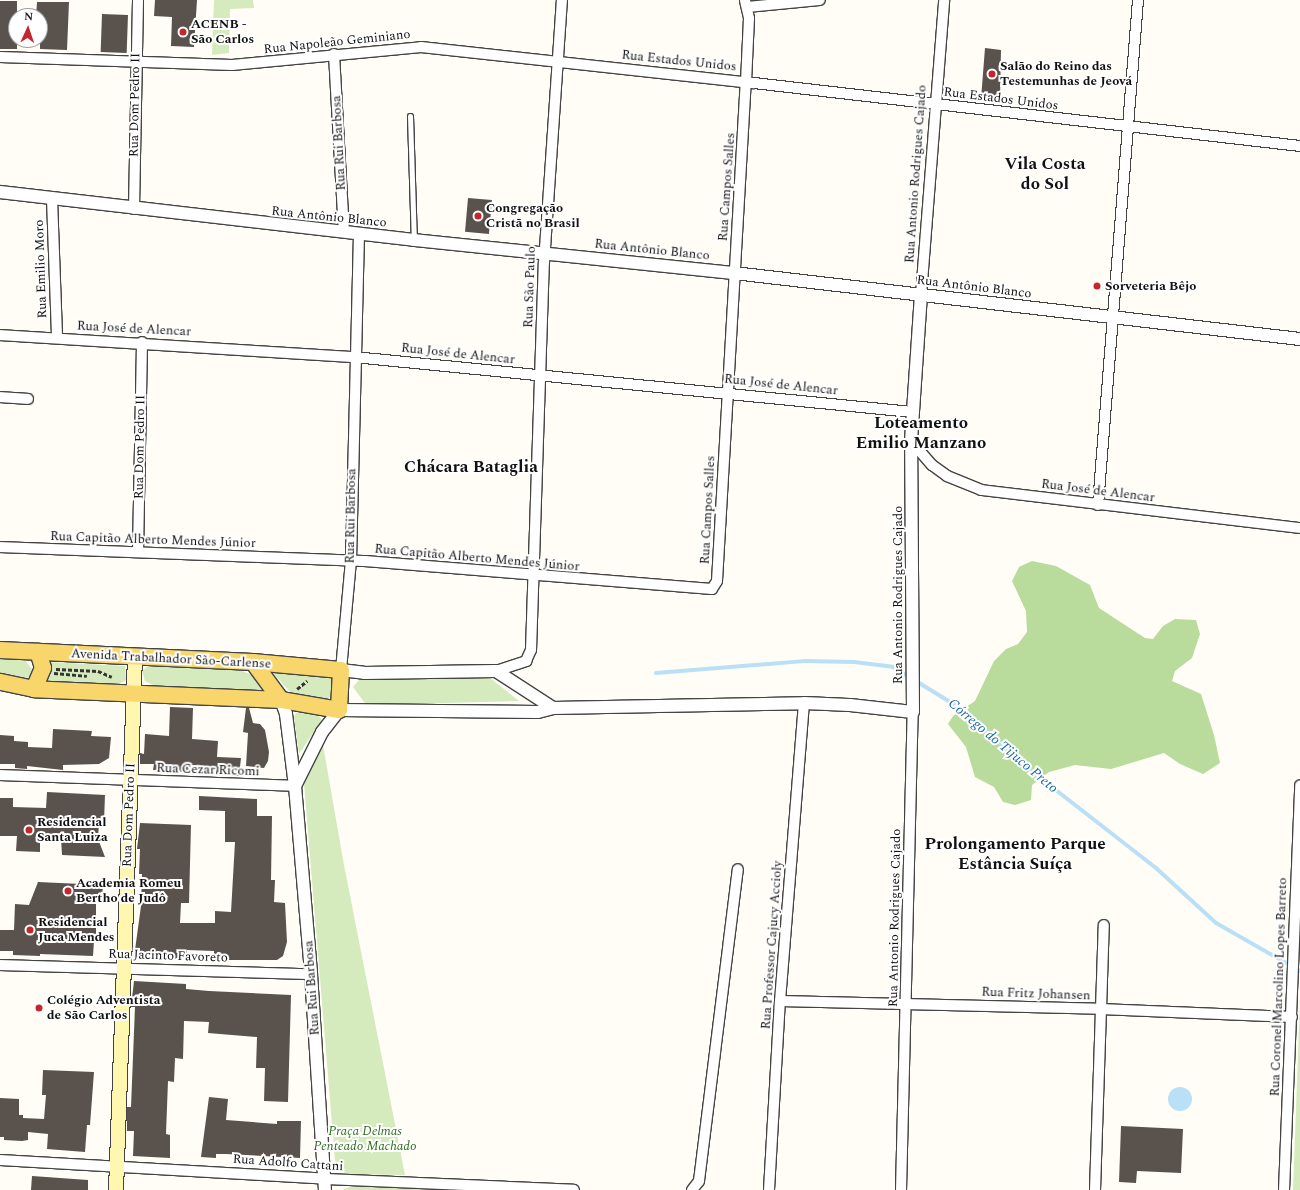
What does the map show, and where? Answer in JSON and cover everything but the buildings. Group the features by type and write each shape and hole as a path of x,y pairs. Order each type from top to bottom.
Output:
{"main road":[{"name":"Avenida Trabalhador São-Carlense","path":"0,650 253,662 341,670"},
{"path":"34,688 43,668 38,652"},
{"name":"Rua Dom Pedro II","path":"116,1190 135,656"},
{"path":"253,662 281,700"},
{"name":"Rua Rui Barbosa","path":"339,710 341,670"},
{"path":"0,682 34,688 281,700 339,710"}],"street":[{"name":"Rua Dom Pedro II","path":"134,209 135,62 138,0"},
{"name":"Rua São Paulo","path":"496,671 519,665 530,656 535,576 544,253 562,0"},
{"path":"746,3 820,0"},
{"name":"Rua Antonio Rodrigues Cajado","path":"901,1190 907,1004 912,708 912,412 944,0"},
{"path":"1098,505 1130,127 1138,0"},
{"name":"Rua Campos Salles","path":"712,589 717,581 746,82 749,18 746,3"},
{"name":"Rua Napoleão Geminiano","path":"0,57 232,65 334,54 421,47 557,61"},
{"name":"Rua Rui Barbosa","path":"334,54 344,232"},
{"name":"Rua Estados Unidos","path":"557,61 1300,146"},
{"name":"Rua Antônio Blanco","path":"0,192 134,209 359,234 734,273 1300,339"},
{"name":"Rua Emilio Moro","path":"52,199 57,338"},
{"name":"Rua Rui Barbosa","path":"341,670 351,561 354,357 359,234"},
{"name":"Rua José de Alencar","path":"0,335 142,342 354,357 728,392 912,412"},
{"name":"Rua Dom Pedro II","path":"138,552 142,342"},
{"path":"0,397 28,399"},
{"name":"Rua José de Alencar","path":"911,441 932,465 964,485 981,490 1300,528"},
{"name":"Rua Capitão Alberto Mendes Júnior","path":"0,547 351,561 712,589"},
{"path":"341,670 364,673 496,671 553,708"},
{"name":"Rua Rui Barbosa","path":"281,700 286,714 295,786 311,974 326,1185"},
{"path":"295,786 322,732 339,710 538,712 553,708 804,703 912,708"},
{"name":"Rua Professor Cajucy Accioly","path":"769,1190 780,1001 804,703"},
{"name":"Rua Cezar Ricomi","path":"0,775 295,786"},
{"name":"Rua Coronel Marcolino Lopes Barreto","path":"1284,1190 1296,944 1300,785"},
{"path":"692,1190 699,1181 738,869"},
{"path":"1095,1190 1104,925"},
{"name":"Rua Jacinto Favoreto","path":"0,965 123,967 311,974"},
{"name":"Rua Fritz Johansen","path":"780,1001 1100,1009 1292,1017"},
{"name":"Rua Adolfo Cattani","path":"0,1160 117,1165 326,1185 574,1190"}],"lane":[{"path":"410,116 414,240"}],"green space":[{"path":"214,0 253,0 254,8 230,9 229,53 212,55"},
{"path":"1032,561 1056,566 1090,585 1099,608 1145,638 1153,639 1163,626 1175,619 1196,620 1200,634 1192,658 1175,671 1172,681 1201,694 1214,735 1220,763 1203,774 1180,764 1164,753 1111,769 1075,765 1049,772 1032,785 1031,800 1015,805 1003,802 994,787 975,777 966,747 948,724 953,716 975,701 994,661 1006,649 1018,644 1027,632 1026,611 1012,581 1019,567"},
{"path":"0,658 25,660 32,669 30,676 25,679 0,675"},
{"path":"48,662 125,666 126,680 119,684 47,681 51,673"},
{"path":"147,667 239,670 255,676 265,689 255,691 153,685 145,681 142,671"},
{"path":"271,671 330,677 334,681 334,695 327,699 292,694"},
{"path":"480,676 490,678 519,701 371,705 364,702 353,687 359,680"},
{"path":"302,712 319,716 322,720 299,754 294,717 296,713"},
{"name":"Praça Delmas Penteado Machado","path":"323,745 344,865 405,1175 348,1174 341,1171 335,1161 304,783"},
{"path":"1300,1001 1300,1190 1293,1190"},
{"name":"Praça Delmas Penteado Machado","path":"354,1185 402,1186 471,1190 342,1190"}],"water":[{"path":"1180,1087 1189,1090 1192,1099 1189,1108 1180,1111 1171,1108 1168,1099 1171,1090"}],"waterway":[{"name":"Córrego do Tijuco Preto","path":"656,673 804,661 854,662 893,667 960,708 1034,773 1156,868 1216,923 1300,971"}],"place":[{"name":"ACENB - São Carlos","path":"183,32"},
{"name":"Salão do Reino das Testemunhas de Jeová","path":"992,74"},
{"name":"Congregação Cristã no Brasil","path":"478,216"},
{"name":"Sorveteria Bêjo","path":"1097,286"},
{"name":"Residencial Santa Luiza","path":"29,830"},
{"name":"Academia Romeu Bertho de Judô","path":"68,891"},
{"name":"Residencial Juca Mendes","path":"30,930"},
{"name":"Colégio Adventista de São Carlos","path":"39,1008"}],"district":[{"name":"Vila Costa do Sol","path":"1045,175"},
{"name":"Loteamento Emilio Manzano","path":"921,434"},
{"name":"Chácara Bataglia","path":"471,468"},
{"name":"Prolongamento Parque Estância Suíça","path":"1015,855"}]}
